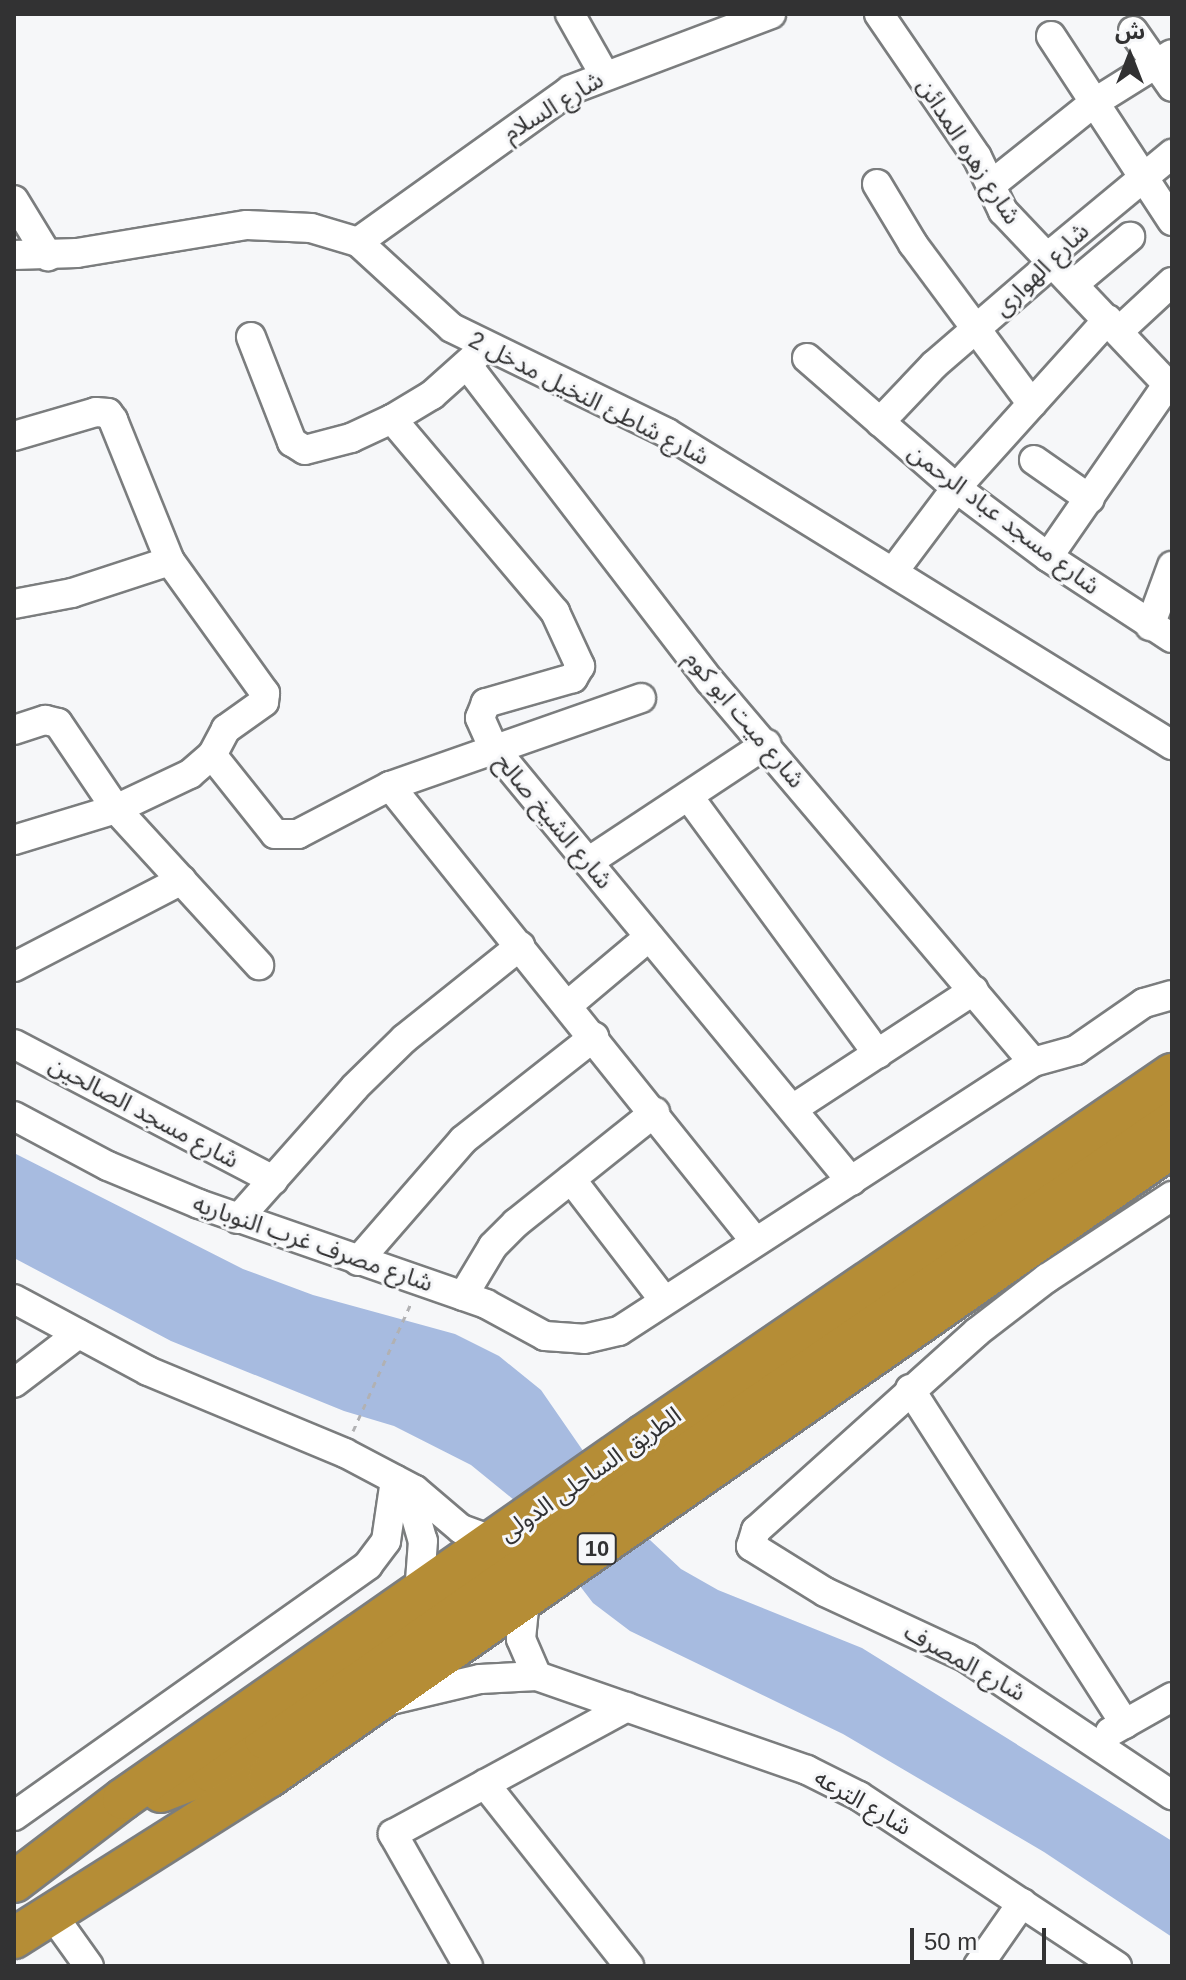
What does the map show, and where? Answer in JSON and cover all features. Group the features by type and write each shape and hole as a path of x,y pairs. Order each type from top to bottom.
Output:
{"highway":[{"name":"الطريق الساحلى الدولى","path":"14,1938 377,1702 507,1572 655,1449 1172,1074"},
{"path":"655,1449 1172,1113"},
{"name":"الطريق الساحلى الدولى","path":"15,1878 123,1799 419,1594 507,1572 1172,1147"},
{"path":"123,1799 167,1791 212,1772 507,1572"}],"street":[{"path":"570,14 604,74"},
{"name":"شارع السلام","path":"358,242 543,105 604,74 771,14"},
{"name":"شارع زهره المدائن","path":"879,14 977,157 1012,223 1053,260 1170,386"},
{"path":"991,185 1092,104 1167,68 1133,31"},
{"path":"1051,36 1092,104 1172,221"},
{"name":"شارع الهوارى","path":"880,422 1053,260 1056,250 1172,154"},
{"path":"877,184 975,330 1032,404"},
{"path":"14,200 48,256"},
{"name":"شارع شاطئ النخيل مدخل 2","path":"14,255 48,256 247,225 311,228 358,242 377,255 476,357 667,433 1172,745"},
{"path":"1075,283 1130,237"},
{"path":"893,572 956,488 1032,404 1114,325 1172,282"},
{"path":"251,337 292,442 300,448 351,438 392,419 476,357"},
{"name":"شارع ميت ابو كوم","path":"476,357 710,681 1033,1062"},
{"name":"شارع مسجد عباد الرحمن","path":"807,358 956,488 1048,557 1161,632"},
{"path":"1048,557 1170,386"},
{"path":"14,436 108,413 170,561 265,693 264,702 226,729 212,755 190,774 116,809 14,840"},
{"name":"شارع الشيخ صالح","path":"392,419 555,612 580,666 573,678 486,703 480,718 493,747 794,1108 851,1181"},
{"path":"1034,460 1090,499"},
{"path":"14,604 72,593 170,561"},
{"path":"1161,632 1172,566"},
{"path":"212,755 269,828 283,835 298,834 390,786 493,747 641,698"},
{"path":"14,730 45,720 58,723 116,809 259,965"},
{"path":"588,862 766,744"},
{"path":"390,786 655,1112 755,1241"},
{"path":"689,797 878,1054"},
{"path":"14,967 182,880"},
{"path":"568,1005 649,937"},
{"path":"238,1219 404,1039 520,946"},
{"path":"794,1108 974,990"},
{"path":"571,1179 663,1299 1033,1062 1076,1050 1144,1003 1172,995"},
{"path":"358,1261 463,1140 594,1037"},
{"name":"شارع مسجد الصالحين","path":"14,1044 273,1180"},
{"path":"463,1296 493,1246 655,1112"},
{"name":"شارع مصرف غرب النوباريه","path":"14,1116 108,1166 238,1219 463,1296 545,1336 584,1339 619,1331 663,1299"},
{"path":"1125,1724 910,1389 1047,1278 1172,1196"},
{"path":"14,1299 182,1386 345,1453 430,1500 507,1572 521,1639 537,1676"},
{"path":"14,1383 78,1334"},
{"name":"شارع المصرف","path":"910,1389 756,1530 751,1546 825,1592 967,1658 1095,1740 1172,1795"},
{"path":"395,1480 413,1507 423,1541 419,1594"},
{"path":"14,1816 368,1565 386,1541 395,1480"},
{"name":"شارع الترعه","path":"377,1702 480,1679 537,1676 825,1777 1022,1903 1104,1962"},
{"path":"1095,1740 1172,1697"},
{"path":"468,1966 393,1836 627,1707"},
{"path":"485,1784 629,1966"},
{"path":"978,1966 1022,1903"},
{"path":"51,1913 83,1964"}],"path":[{"path":"351,1435 408,1312"}],"water":[{"path":"14,1153 243,1269 313,1295 455,1334 499,1356 541,1390 635,1526 681,1569 718,1590 862,1648 1172,1841 1172,1937 1044,1852 843,1734 630,1631 593,1603 514,1500 471,1465 394,1426 344,1411 171,1341 14,1258"}]}
